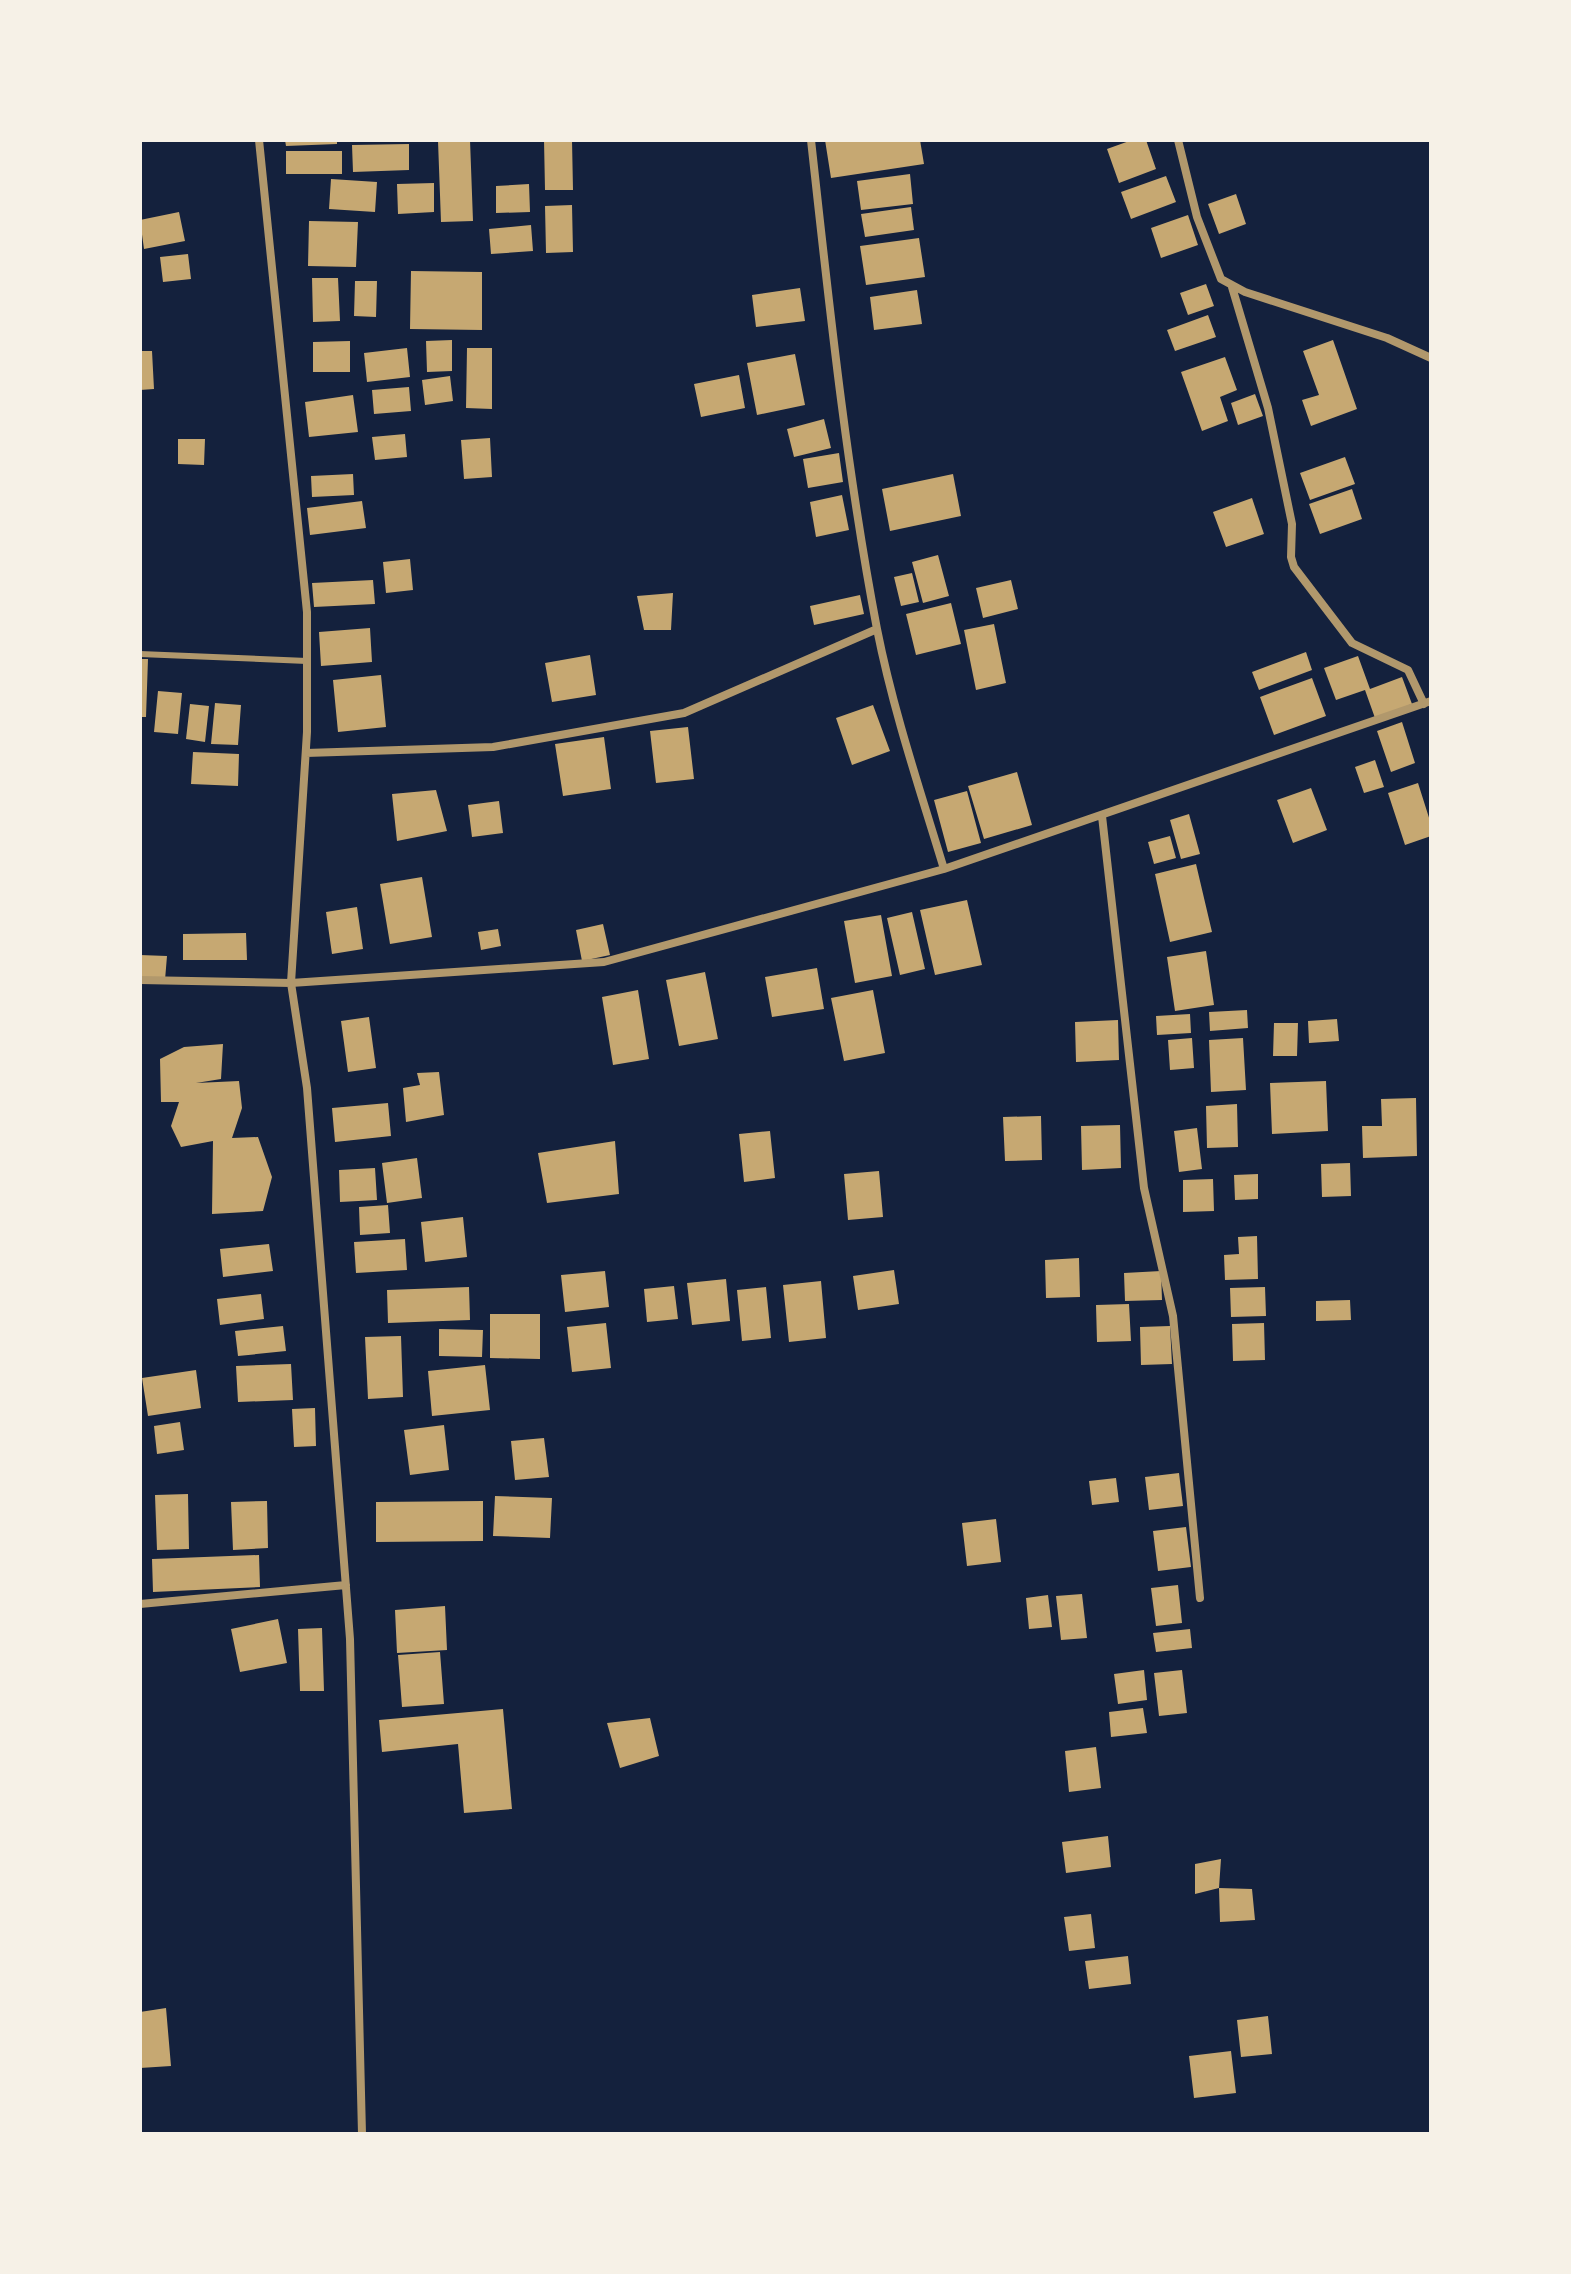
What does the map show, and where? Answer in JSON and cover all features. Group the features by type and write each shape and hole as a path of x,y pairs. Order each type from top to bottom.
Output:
{"street":[{"path":"259,140 307,612 306,753 291,983 307,1088 346,1585 362,2134"},
{"path":"811,140 838,386 877,629 896,709 944,869"},
{"path":"1178,140 1213,266 1221,279 1232,287 1387,338 1431,358"},
{"path":"140,980 291,983 604,962 944,869 1428,702 1408,670 1352,643 1294,567 1291,557 1292,524 1268,408 1232,287"},
{"path":"306,753 493,747 684,713 877,629"},
{"path":"1102,816 1144,1188 1173,1316 1200,1598"},
{"path":"140,1604 346,1585"}],"lane":[{"path":"140,654 307,661"}],"building":[{"path":"285,140 337,140 337,144 286,146"},
{"path":"470,140 473,221 441,222 438,141"},
{"path":"544,140 572,140 573,190 545,190"},
{"path":"825,140 920,140 924,164 831,178"},
{"path":"1132,140 1146,140 1156,169 1119,183 1107,149"},
{"path":"409,144 409,170 353,172 352,145"},
{"path":"286,151 342,151 342,174 286,174"},
{"path":"910,174 913,204 861,210 857,181"},
{"path":"1166,176 1176,202 1131,219 1121,192"},
{"path":"331,179 377,182 375,212 329,209"},
{"path":"434,183 434,212 398,214 397,184"},
{"path":"529,184 530,212 496,213 496,186"},
{"path":"1236,194 1246,224 1219,234 1208,204"},
{"path":"572,205 573,252 546,253 545,206"},
{"path":"911,207 914,230 865,237 861,214"},
{"path":"179,212 185,241 144,249 140,220"},
{"path":"1188,215 1198,245 1161,258 1151,228"},
{"path":"309,221 358,222 356,267 308,266"},
{"path":"531,225 533,251 491,254 489,229"},
{"path":"919,238 925,277 866,285 860,246"},
{"path":"188,254 191,279 163,282 160,257"},
{"path":"411,271 482,272 482,330 410,329"},
{"path":"312,278 338,278 340,321 313,322"},
{"path":"355,281 377,281 376,317 354,316"},
{"path":"1206,284 1214,306 1188,315 1180,293"},
{"path":"800,288 805,321 756,327 752,295"},
{"path":"917,290 922,324 874,330 870,297"},
{"path":"1208,315 1216,337 1175,351 1167,330"},
{"path":"452,340 452,371 427,372 426,341"},
{"path":"1333,340 1357,409 1311,426 1302,400 1319,395 1303,351"},
{"path":"350,341 350,372 313,372 313,342"},
{"path":"407,348 410,377 367,382 364,353"},
{"path":"467,348 492,348 492,409 466,408"},
{"path":"140,351 152,351 154,389 140,390"},
{"path":"795,354 805,405 757,415 747,363"},
{"path":"1225,357 1237,390 1220,397 1228,421 1202,431 1181,372"},
{"path":"739,375 745,408 701,417 694,384"},
{"path":"450,376 453,401 425,405 422,380"},
{"path":"409,387 411,411 374,414 372,390"},
{"path":"1255,394 1263,416 1238,425 1231,403"},
{"path":"353,395 358,432 309,437 305,402"},
{"path":"824,419 831,448 794,457 787,429"},
{"path":"405,434 407,457 375,460 372,437"},
{"path":"490,438 492,477 464,479 461,440"},
{"path":"178,439 205,439 204,465 178,464"},
{"path":"839,453 843,482 808,488 803,459"},
{"path":"1345,457 1355,484 1310,500 1300,473"},
{"path":"353,474 354,495 312,497 311,476"},
{"path":"953,474 961,516 890,531 882,489"},
{"path":"1352,489 1362,519 1320,534 1309,504"},
{"path":"842,495 849,530 816,537 810,502"},
{"path":"1252,498 1264,534 1226,547 1213,512"},
{"path":"362,501 366,528 310,535 307,508"},
{"path":"938,555 949,596 923,603 912,562"},
{"path":"410,559 413,590 386,593 383,562"},
{"path":"912,573 919,602 901,606 894,577"},
{"path":"373,580 375,604 314,607 312,583"},
{"path":"1011,580 1018,609 983,618 976,588"},
{"path":"673,593 671,630 644,630 637,596"},
{"path":"860,595 864,614 814,625 810,606"},
{"path":"951,603 961,644 916,655 906,614"},
{"path":"994,624 1006,683 976,690 964,630"},
{"path":"370,628 372,662 321,666 319,632"},
{"path":"1306,652 1312,670 1259,690 1252,672"},
{"path":"590,655 596,695 552,702 545,663"},
{"path":"1358,656 1370,689 1402,677 1412,704 1375,718 1365,690 1336,700 1324,668"},
{"path":"140,659 148,659 146,717 140,717"},
{"path":"381,675 386,727 338,732 333,680"},
{"path":"1312,678 1326,716 1274,735 1260,697"},
{"path":"158,691 182,693 178,734 154,732"},
{"path":"215,703 241,705 238,745 211,744"},
{"path":"190,704 209,706 205,742 186,739"},
{"path":"873,705 890,751 852,765 836,718"},
{"path":"1402,722 1415,763 1391,772 1377,731"},
{"path":"688,727 694,779 656,783 650,731"},
{"path":"604,737 611,789 563,796 555,744"},
{"path":"193,752 239,754 238,786 191,784"},
{"path":"1375,760 1384,787 1364,793 1355,767"},
{"path":"1017,772 1032,825 984,839 968,786"},
{"path":"1418,783 1431,824 1431,836 1405,845 1388,793"},
{"path":"1311,788 1327,830 1293,843 1277,800"},
{"path":"436,790 447,831 397,841 392,794"},
{"path":"967,791 981,843 948,852 934,800"},
{"path":"499,801 503,833 472,837 468,805"},
{"path":"1189,814 1200,854 1181,859 1170,820"},
{"path":"1170,836 1176,858 1154,864 1148,842"},
{"path":"1196,864 1212,932 1170,942 1155,874"},
{"path":"422,877 432,937 390,944 380,884"},
{"path":"967,900 982,965 935,975 920,910"},
{"path":"357,907 363,949 332,954 326,912"},
{"path":"912,912 925,969 900,975 887,918"},
{"path":"881,915 892,976 855,983 844,921"},
{"path":"603,924 610,955 582,961 576,930"},
{"path":"498,929 501,946 481,950 478,932"},
{"path":"246,933 247,960 183,960 183,934"},
{"path":"1206,951 1214,1005 1175,1011 1167,957"},
{"path":"140,955 167,956 165,980 140,979"},
{"path":"817,968 824,1009 772,1017 765,977"},
{"path":"705,972 718,1039 679,1046 666,980"},
{"path":"638,990 649,1059 613,1065 602,997"},
{"path":"873,990 885,1053 844,1061 831,998"},
{"path":"1247,1010 1248,1028 1210,1031 1209,1012"},
{"path":"1190,1014 1191,1033 1157,1035 1156,1016"},
{"path":"369,1017 376,1068 348,1072 341,1021"},
{"path":"1337,1019 1339,1041 1309,1043 1308,1021"},
{"path":"1118,1020 1119,1060 1076,1062 1075,1022"},
{"path":"1274,1023 1298,1023 1297,1056 1273,1056"},
{"path":"1192,1038 1194,1068 1170,1070 1168,1040"},
{"path":"1243,1038 1246,1090 1211,1092 1209,1040"},
{"path":"223,1044 221,1079 196,1083 239,1081 242,1108 232,1138 258,1137 272,1177 263,1211 212,1214 213,1141 181,1147 171,1126 179,1102 161,1102 160,1059 184,1047"},
{"path":"439,1072 444,1115 406,1122 403,1088 420,1085 417,1073"},
{"path":"1326,1081 1328,1131 1272,1134 1270,1083"},
{"path":"1416,1098 1417,1156 1363,1158 1362,1126 1382,1126 1381,1099"},
{"path":"388,1103 391,1136 335,1142 332,1108"},
{"path":"1237,1104 1238,1147 1207,1148 1206,1106"},
{"path":"1041,1116 1042,1160 1005,1161 1003,1117"},
{"path":"1120,1125 1121,1168 1082,1170 1081,1126"},
{"path":"1197,1128 1202,1169 1179,1172 1174,1131"},
{"path":"770,1131 775,1178 744,1182 739,1134"},
{"path":"615,1141 619,1194 547,1203 538,1153"},
{"path":"417,1158 422,1198 387,1203 382,1163"},
{"path":"1350,1163 1351,1196 1322,1197 1321,1164"},
{"path":"375,1168 377,1200 340,1202 339,1170"},
{"path":"879,1171 883,1217 848,1220 844,1174"},
{"path":"1258,1174 1258,1199 1235,1200 1234,1175"},
{"path":"1213,1179 1214,1211 1183,1212 1183,1180"},
{"path":"388,1205 390,1233 360,1235 359,1207"},
{"path":"463,1217 467,1257 425,1262 421,1222"},
{"path":"1257,1236 1258,1279 1225,1280 1224,1255 1239,1254 1238,1237"},
{"path":"405,1239 407,1270 356,1273 354,1242"},
{"path":"269,1244 273,1271 223,1277 220,1249"},
{"path":"1079,1258 1080,1297 1046,1298 1045,1260"},
{"path":"894,1270 899,1304 858,1310 853,1276"},
{"path":"605,1271 609,1307 565,1312 561,1275"},
{"path":"1161,1271 1162,1300 1125,1301 1124,1273"},
{"path":"726,1279 730,1321 692,1325 687,1283"},
{"path":"821,1281 826,1338 789,1342 783,1285"},
{"path":"674,1286 678,1319 647,1322 644,1289"},
{"path":"469,1287 470,1320 388,1323 387,1290"},
{"path":"766,1287 771,1338 742,1341 737,1290"},
{"path":"1265,1287 1266,1316 1231,1317 1230,1288"},
{"path":"261,1294 264,1319 220,1325 217,1299"},
{"path":"1350,1300 1351,1320 1316,1321 1316,1301"},
{"path":"1129,1304 1131,1341 1097,1342 1096,1305"},
{"path":"490,1314 540,1314 540,1359 490,1358"},
{"path":"606,1323 611,1368 572,1372 567,1327"},
{"path":"1264,1323 1265,1360 1233,1361 1232,1324"},
{"path":"283,1326 286,1351 238,1356 235,1331"},
{"path":"1170,1326 1172,1364 1141,1365 1140,1327"},
{"path":"439,1329 483,1330 482,1357 439,1356"},
{"path":"401,1336 403,1397 368,1399 365,1337"},
{"path":"291,1364 293,1400 238,1402 236,1366"},
{"path":"485,1365 490,1410 432,1416 428,1371"},
{"path":"196,1370 201,1408 148,1416 142,1378"},
{"path":"315,1408 316,1446 294,1447 292,1409"},
{"path":"180,1422 184,1450 157,1454 154,1426"},
{"path":"444,1425 449,1470 410,1475 404,1430"},
{"path":"544,1438 549,1477 515,1480 511,1441"},
{"path":"1179,1473 1183,1506 1149,1510 1145,1477"},
{"path":"1116,1478 1119,1502 1092,1505 1089,1481"},
{"path":"188,1494 189,1549 157,1550 155,1495"},
{"path":"495,1496 552,1498 550,1538 493,1536"},
{"path":"267,1501 268,1548 233,1550 231,1502"},
{"path":"483,1501 483,1541 376,1542 376,1502"},
{"path":"996,1519 1001,1562 967,1566 962,1523"},
{"path":"1186,1527 1191,1567 1158,1571 1153,1531"},
{"path":"259,1555 260,1587 153,1592 152,1559"},
{"path":"1178,1585 1182,1623 1156,1626 1151,1588"},
{"path":"1082,1594 1087,1638 1061,1640 1056,1596"},
{"path":"1048,1595 1052,1627 1029,1629 1026,1598"},
{"path":"445,1606 447,1650 397,1653 395,1610"},
{"path":"278,1619 287,1663 240,1672 231,1629"},
{"path":"322,1628 324,1691 300,1691 298,1629"},
{"path":"1190,1629 1192,1648 1156,1652 1153,1633"},
{"path":"440,1652 444,1704 402,1707 398,1655"},
{"path":"1144,1670 1147,1700 1118,1704 1114,1674"},
{"path":"1182,1670 1187,1713 1159,1716 1154,1673"},
{"path":"1143,1708 1147,1733 1111,1737 1109,1712"},
{"path":"503,1709 512,1809 464,1813 458,1744 382,1752 379,1720"},
{"path":"650,1718 659,1756 620,1768 607,1723"},
{"path":"1096,1747 1101,1788 1069,1792 1065,1751"},
{"path":"1108,1836 1111,1867 1066,1873 1062,1842"},
{"path":"1221,1859 1219,1888 1195,1894 1195,1864"},
{"path":"1219,1888 1252,1889 1255,1920 1220,1922"},
{"path":"1091,1914 1095,1948 1069,1951 1064,1917"},
{"path":"1128,1956 1131,1984 1089,1989 1085,1961"},
{"path":"166,2008 171,2066 140,2068 140,2012"},
{"path":"1268,2016 1272,2054 1241,2057 1237,2020"},
{"path":"1231,2051 1236,2093 1194,2098 1189,2056"}]}
